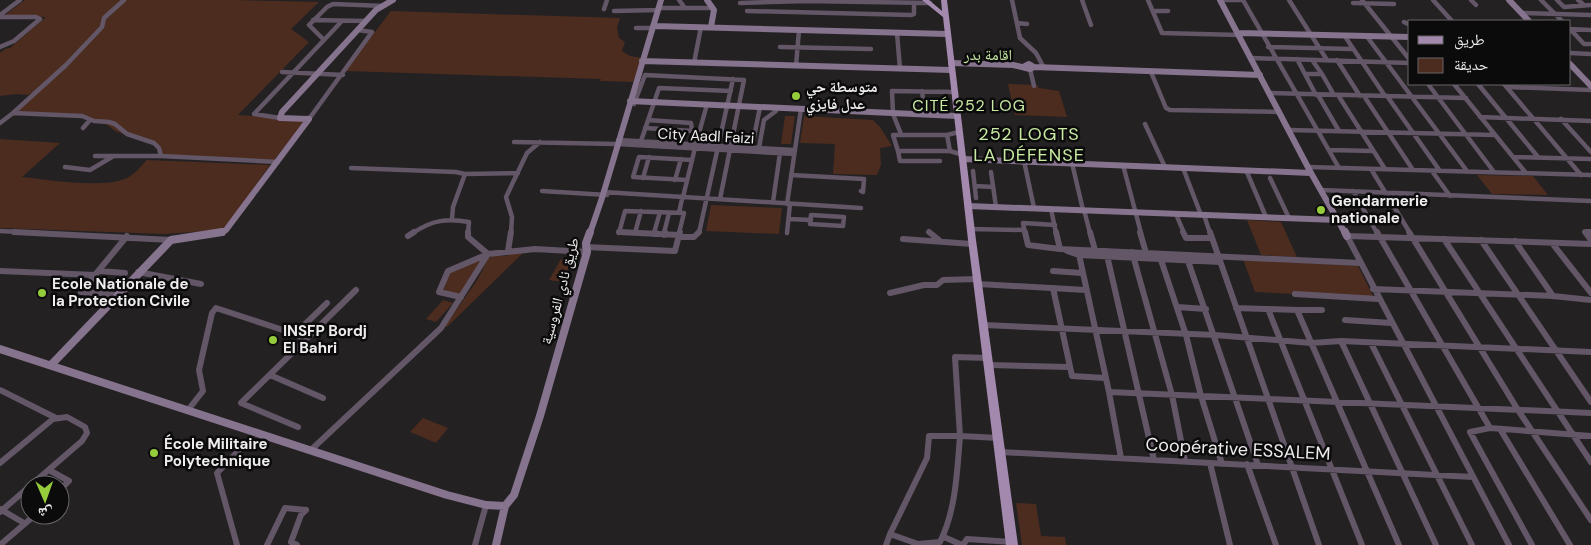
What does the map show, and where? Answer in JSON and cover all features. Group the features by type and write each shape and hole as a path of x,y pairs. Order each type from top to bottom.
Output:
{"main road":[{"path":"282,118 360,30 384,6 393,0"},
{"name":"طريق نادي الفروسية","path":"496,545 505,506 514,495 540,416 586,249 632,102 642,61 661,0"},
{"path":"707,0 713,8 711,28"},
{"path":"1220,0 1320,190 1347,236"},
{"path":"1509,0 1528,20"},
{"path":"930,3 944,8 970,229 1012,543"},
{"path":"360,30 377,8 384,6"},
{"path":"653,27 947,34"},
{"path":"1238,34 1390,38"},
{"path":"1311,36 1408,38"},
{"path":"642,61 900,68 951,65 1043,66 1259,74"},
{"path":"1571,65 1591,87"},
{"path":"1030,66 1151,72 1259,74"},
{"path":"632,102 706,108 728,107"},
{"path":"653,104 862,116 872,112 957,116"},
{"path":"759,109 800,111"},
{"path":"282,118 310,119"},
{"path":"51,366 138,272 171,240 217,234 226,230 310,119"},
{"path":"963,157 1024,162 1183,168 1310,170"},
{"path":"968,206 1338,220"},
{"path":"0,348 447,495 486,505 505,506"}],"street":[{"path":"0,16 20,0"},
{"path":"0,123 66,64 102,27 104,18 124,0"},
{"path":"604,8 607,0"},
{"path":"679,0 685,8"},
{"path":"739,1 809,0 930,3"},
{"path":"809,0 809,12"},
{"path":"1012,0 1020,38 1036,53 1043,66"},
{"path":"1082,0 1091,25"},
{"path":"1148,0 1162,33 1238,34"},
{"path":"1225,0 1243,0 1261,35 1338,168"},
{"path":"1289,0 1328,60"},
{"path":"1433,0 1451,20"},
{"path":"1471,0 1476,5"},
{"path":"1541,0 1561,20"},
{"path":"1557,0 1564,7 1585,7 1584,5 1591,5"},
{"path":"1578,0 1584,5"},
{"path":"739,1 751,16"},
{"path":"1363,2 1408,59"},
{"path":"1353,3 1394,4"},
{"path":"324,40 309,27 313,20 328,6 335,4 384,6"},
{"path":"747,11 911,15 914,14 914,4"},
{"path":"614,11 713,8"},
{"path":"1153,11 1168,11"},
{"path":"1521,13 1591,15"},
{"path":"0,16 36,17 40,20 14,41 0,47"},
{"path":"313,20 366,21"},
{"path":"282,118 254,114 342,21"},
{"path":"1404,22 1408,25"},
{"path":"1017,23 1028,24"},
{"path":"636,28 653,27"},
{"path":"694,63 701,27"},
{"path":"1571,29 1591,30"},
{"path":"310,119 372,32 360,30"},
{"path":"796,66 798,30"},
{"path":"1571,30 1584,44 1591,44"},
{"path":"896,33 900,68"},
{"path":"1346,38 1440,171"},
{"path":"1368,38 1467,172"},
{"path":"780,47 871,50"},
{"path":"1268,47 1352,49"},
{"path":"1571,53 1591,54"},
{"path":"1251,58 1386,63 1408,61"},
{"path":"1297,59 1339,131"},
{"path":"1312,60 1385,169"},
{"path":"1337,60 1413,170"},
{"path":"1030,66 1034,86"},
{"path":"282,72 343,75"},
{"path":"1151,72 1166,108 1170,110 1279,112"},
{"path":"1306,74 1322,74"},
{"path":"632,102 645,75 744,81 720,199"},
{"path":"461,297 439,292 448,270 488,254 535,249 675,251 679,236 684,213 625,211 619,232 679,236 697,236 719,147 733,79"},
{"path":"1429,85 1494,172"},
{"path":"1455,85 1526,173"},
{"path":"1479,85 1538,157"},
{"path":"1553,85 1557,89"},
{"path":"1505,86 1557,89 1591,87"},
{"path":"1505,86 1581,175"},
{"path":"641,141 659,88 731,91"},
{"path":"901,134 893,114 892,91 954,92"},
{"path":"922,91 925,115"},
{"path":"1269,93 1466,98"},
{"path":"678,213 706,108"},
{"path":"752,147 759,109"},
{"path":"759,148 764,120 776,111"},
{"path":"787,232 791,175 800,111"},
{"path":"13,113 86,117 90,120 115,124 127,134 154,143 159,148 160,156"},
{"path":"1480,116 1590,121"},
{"path":"1561,119 1591,152"},
{"path":"83,128 90,120"},
{"path":"648,120 691,123 692,131"},
{"path":"1145,124 1165,167"},
{"path":"645,128 699,131"},
{"path":"1289,130 1494,134"},
{"path":"940,161 900,161 893,135 947,135 959,132"},
{"path":"947,135 950,151"},
{"path":"514,142 641,141 695,146"},
{"path":"508,251 512,230 512,209 506,197 527,153 540,142"},
{"name":"City Aadl Faizi","path":"618,142 719,147 780,153 794,152"},
{"path":"730,148 752,147 794,152"},
{"path":"1329,150 1373,151"},
{"path":"898,151 950,151 963,157"},
{"path":"773,202 780,153"},
{"path":"95,156 160,156 278,162"},
{"path":"65,167 90,170 112,157"},
{"path":"687,180 633,177 639,157 692,160"},
{"path":"1513,157 1591,159"},
{"name":"City Aadl Faizi","path":"643,178 649,158"},
{"name":"City Aadl Faizi","path":"675,180 681,159"},
{"path":"1024,162 1034,208"},
{"path":"1072,163 1094,250"},
{"path":"1123,165 1146,253"},
{"path":"351,168 456,172 465,174 518,173"},
{"path":"1183,168 1212,238 1319,545"},
{"path":"1310,170 1338,168 1591,175"},
{"path":"1372,169 1518,410 1591,520"},
{"path":"1246,170 1266,218"},
{"path":"973,171 976,198"},
{"path":"1432,171 1450,196"},
{"path":"991,172 996,207"},
{"path":"452,218 453,207 465,174"},
{"path":"791,175 864,179 864,192 862,191"},
{"path":"1270,178 1289,218"},
{"path":"975,186 993,187"},
{"path":"1320,190 1591,201"},
{"path":"542,191 720,199 860,208"},
{"path":"1353,191 1490,428"},
{"path":"1051,209 1060,249"},
{"path":"634,233 641,211"},
{"path":"654,234 660,212"},
{"path":"664,235 669,213"},
{"path":"1176,214 1186,238 1212,238"},
{"path":"811,215 844,217 843,226 810,224 811,220 811,215"},
{"path":"408,236 437,219 452,218 469,222 468,237 488,254"},
{"path":"789,219 811,220"},
{"path":"1055,224 1023,223 1028,246 1107,254 1360,263"},
{"path":"970,229 1024,230"},
{"path":"0,231 127,236 171,240"},
{"path":"929,232 938,240 972,242"},
{"path":"1591,232 1585,232 1591,240"},
{"path":"118,295 81,292 127,236"},
{"path":"1509,545 1437,406 1378,299 1347,236 1591,244"},
{"path":"1444,239 1591,462"},
{"path":"903,240 972,242"},
{"path":"1481,240 1591,402"},
{"path":"1515,241 1553,296"},
{"path":"1552,243 1591,293"},
{"path":"1079,252 1094,250 1107,254"},
{"path":"1079,252 1121,458"},
{"path":"1133,255 1146,253 1160,256"},
{"path":"312,450 441,328 488,254"},
{"path":"1107,254 1154,460"},
{"path":"1133,255 1172,395 1185,461"},
{"path":"1160,256 1186,335 1201,396 1222,464"},
{"path":"1188,257 1258,465"},
{"path":"0,271 125,273"},
{"path":"1053,271 1082,273"},
{"path":"138,272 201,284"},
{"path":"890,293 924,285 937,285 943,280 1086,290"},
{"path":"1053,288 1072,376 1105,378"},
{"path":"1373,289 1553,296 1591,300"},
{"path":"298,427 241,402 356,290"},
{"path":"1295,294 1378,299"},
{"path":"295,334 327,303"},
{"path":"188,410 203,391 199,370 214,309 217,308 295,334 305,340"},
{"path":"1177,308 1206,309"},
{"path":"1236,308 1322,310"},
{"path":"1268,310 1282,340 1362,545"},
{"path":"1296,310 1399,545"},
{"path":"1344,320 1391,323"},
{"path":"984,325 1215,335 1310,342 1341,341 1591,352"},
{"path":"1341,341 1436,545"},
{"path":"1371,343 1472,545"},
{"path":"890,534 918,544 940,542 944,537 956,480 960,436 955,356 989,362 1069,367"},
{"path":"270,375 322,398"},
{"path":"0,390 56,418"},
{"path":"1109,392 1591,413"},
{"path":"0,463 48,422 56,418 67,417 86,426 87,433 82,442 42,475"},
{"path":"1532,545 1470,432 1490,428 1591,436"},
{"path":"1500,429 1570,545"},
{"path":"886,545 927,458 929,436 999,438"},
{"path":"237,545 217,473 241,448"},
{"name":"Coopérative ESSALEM","path":"1001,452 1474,477"},
{"path":"1210,463 1230,545"},
{"path":"1247,464 1276,545"},
{"path":"48,470 57,475"},
{"path":"20,494 1,510 20,521"},
{"path":"475,545 486,505"},
{"path":"267,545 286,508 306,510 301,514 290,542 297,545"},
{"path":"0,544 22,525"},
{"path":"944,537 963,545 966,539 1012,543"}],"green space":[{"path":"25,0 319,2 291,29 309,42 238,115 306,120 274,160 162,155 160,147 115,131 96,120 70,115 18,112 40,88 28,95 0,96 0,53 10,48 46,17 5,15"},
{"path":"391,11 620,18 617,28 619,38 625,42 622,51 630,56 642,58 633,82 600,81 601,79 345,71"},
{"path":"1008,84 1037,85 1039,88 1059,91 1067,117 1015,115"},
{"path":"785,116 795,116 791,144 781,144"},
{"path":"804,116 873,120 880,127 892,146 880,148 881,165 877,175 833,174 835,144 800,143"},
{"path":"0,139 60,143 22,177 61,182 104,183 117,181 130,177 147,160 270,165 229,223 221,230 164,234 0,228"},
{"path":"1477,175 1533,176 1548,195 1492,194"},
{"path":"711,205 782,208 779,234 706,231"},
{"path":"1247,220 1281,222 1297,257 1261,255"},
{"path":"525,251 447,327 445,326 478,279 488,259 492,256 507,256 511,253"},
{"path":"482,258 461,295 444,290 449,272"},
{"path":"561,259 573,261 562,282 549,280"},
{"path":"1243,259 1358,266 1374,298 1255,292"},
{"path":"443,300 453,303 436,322 426,319"},
{"path":"423,418 448,428 436,443 410,432"},
{"path":"1016,503 1036,504 1041,536 1065,537 1066,545 1022,545"}],"place":[{"name":"متوسطة حي عدل فايزي","path":"796,96"},
{"name":"Gendarmerie nationale","path":"1321,210"},
{"name":"Ecole Nationale de la Protection Civile","path":"42,293"},
{"name":"INSFP Bordj El Bahri","path":"273,340"},
{"name":"École Militaire Polytechnique","path":"154,453"}],"district":[{"name":"اقامة بدر","path":"988,55"},
{"name":"CITÉ 252 LOG","path":"969,105"},
{"name":"252 LOGTS LA DÉFENSE","path":"1029,144"}]}
